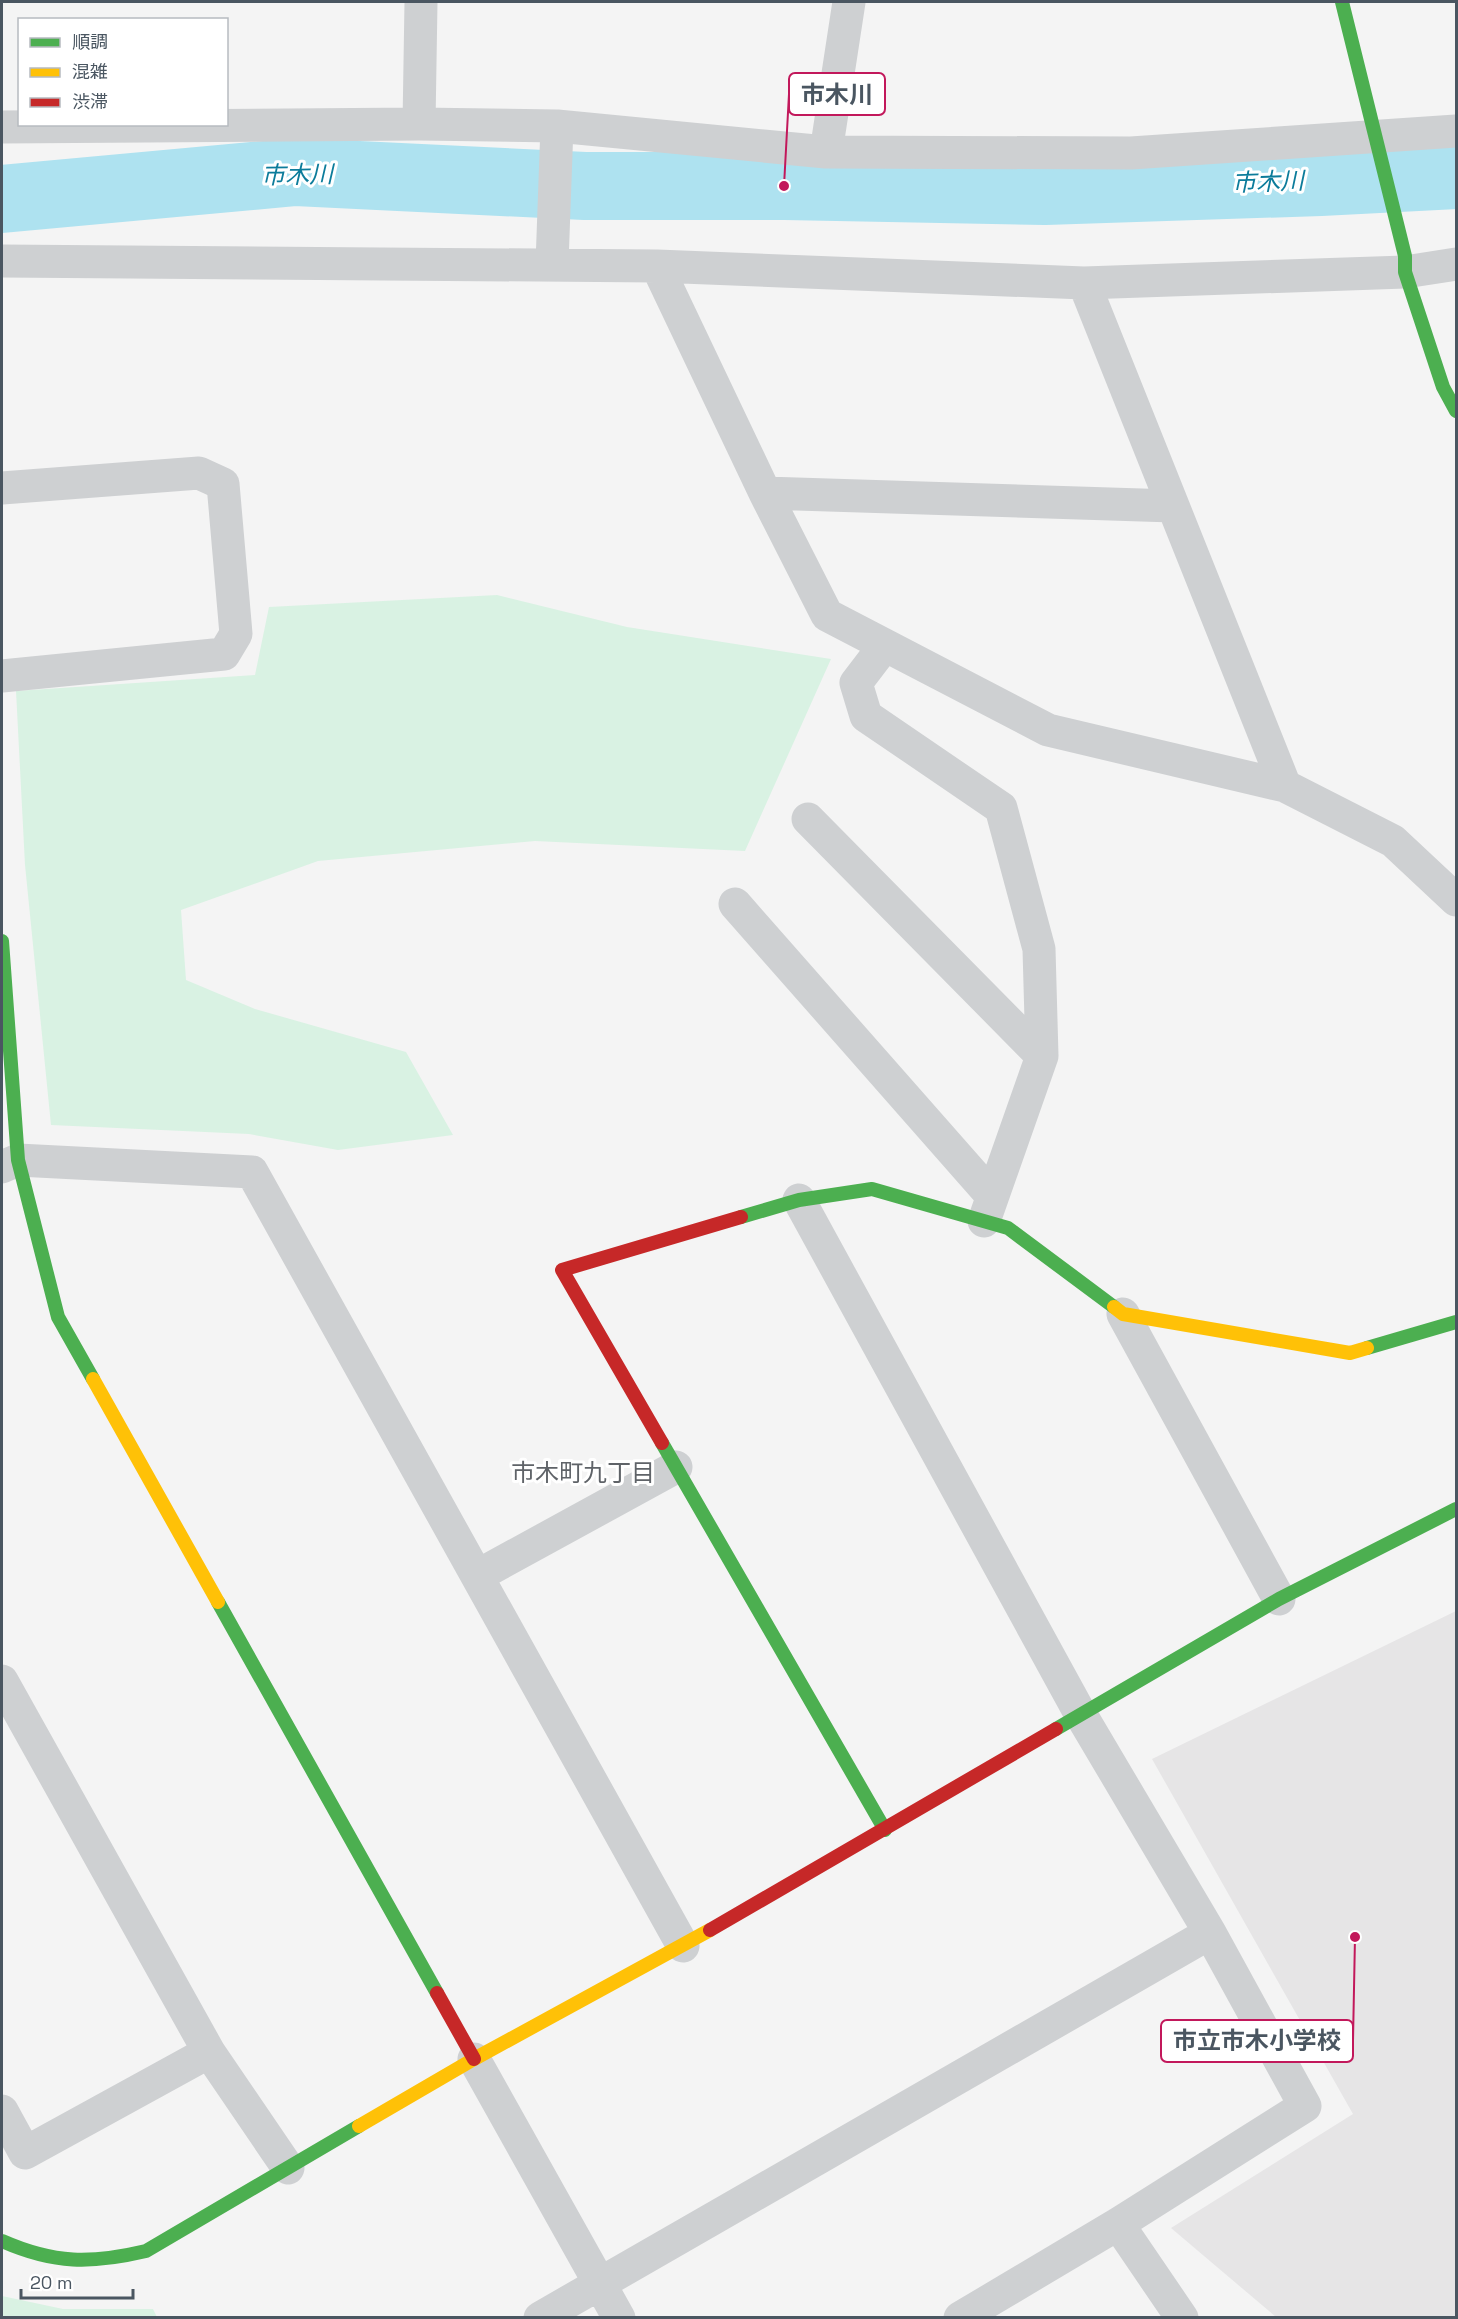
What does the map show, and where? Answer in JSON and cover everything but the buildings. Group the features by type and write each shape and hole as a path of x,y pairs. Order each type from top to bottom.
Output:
{"street":[{"path":"419,124 421,2"},
{"path":"826,152 849,2"},
{"path":"1342,2 1405,264 1443,387 1456,411"},
{"path":"228,125 419,124 557,139 826,152 1131,153 1376,144 1456,131"},
{"path":"2,127 141,126"},
{"path":"552,251 557,139"},
{"path":"2,261 552,251 657,266 1084,283 1405,264 1456,264"},
{"path":"657,266 765,493 827,615 1048,730 1285,786 1393,841 1456,900"},
{"path":"1084,283 1285,786"},
{"path":"2,488 199,473 223,484 236,634 224,654 2,676"},
{"path":"765,493 1173,506"},
{"path":"885,645 856,683 866,716 1001,808 1039,949 1042,1056 988,1208"},
{"path":"808,819 1042,1056"},
{"path":"735,904 988,1208 1008,1228 1124,1314 1279,1599"},
{"path":"2,941 10,1163 58,1317 619,2318"},
{"path":"10,1163 252,1172 683,1946"},
{"path":"885,1830 562,1270 799,1200 872,1190 988,1208"},
{"path":"799,1200 1081,1715 1210,1934 1305,2106 1118,2224 960,2318"},
{"path":"1124,1314 1350,1353 1456,1322"},
{"path":"477,1576 676,1467"},
{"path":"2,2241 23,2251 65,2262 114,2259 146,2251 474,2059 683,1946 885,1830 1279,1599 1456,1509"},
{"path":"2,1681 209,2052 288,2168"},
{"path":"540,2318 1210,1934"},
{"path":"2,2111 25,2153 209,2052"},
{"path":"1118,2224 1182,2318"}],"shaded area":[{"path":"1456,1611 1456,2317 1276,2317 1171,2228 1353,2114 1152,1759"}],"green space":[{"path":"497,595 627,627 831,659 745,851 535,841 318,861 181,910 186,980 255,1009 406,1052 453,1135 338,1150 249,1134 51,1125 25,865 16,691 255,675 269,607"},
{"path":"2,2296 63,2309 153,2309 157,2317 2,2317"}],"waterway":[{"name":"市木川","path":"2,199 296,172 585,186 784,186 1045,191 1456,175"}],"traffic: fast":[{"path":"1342,2 1405,256 1405,272 1443,387 1456,411"},
{"path":"2,941 18,1160 58,1317 93,1379"},
{"path":"741,1217 799,1200 872,1189 1008,1228 1114,1307"},
{"path":"1367,1348 1456,1322"},
{"path":"662,1443 885,1830"},
{"path":"1056,1729 1279,1599 1456,1509"},
{"path":"218,1602 437,1993"},
{"path":"2,2241 39,2254 73,2260 108,2258 146,2251 359,2126"}],"traffic: slow":[{"path":"1114,1307 1123,1314 1350,1353 1367,1348"},
{"path":"93,1379 218,1602"},
{"path":"359,2126 474,2059 710,1930"}],"traffic: jam":[{"path":"662,1443 562,1270 741,1217"},
{"path":"710,1930 1056,1729"},
{"path":"437,1993 474,2059"}],"place":[{"name":"市木川","path":"784,186"},
{"name":"市立市木小学校","path":"1355,1937"}],"district":[{"name":"市木町九丁目","path":"583,1473"}]}
